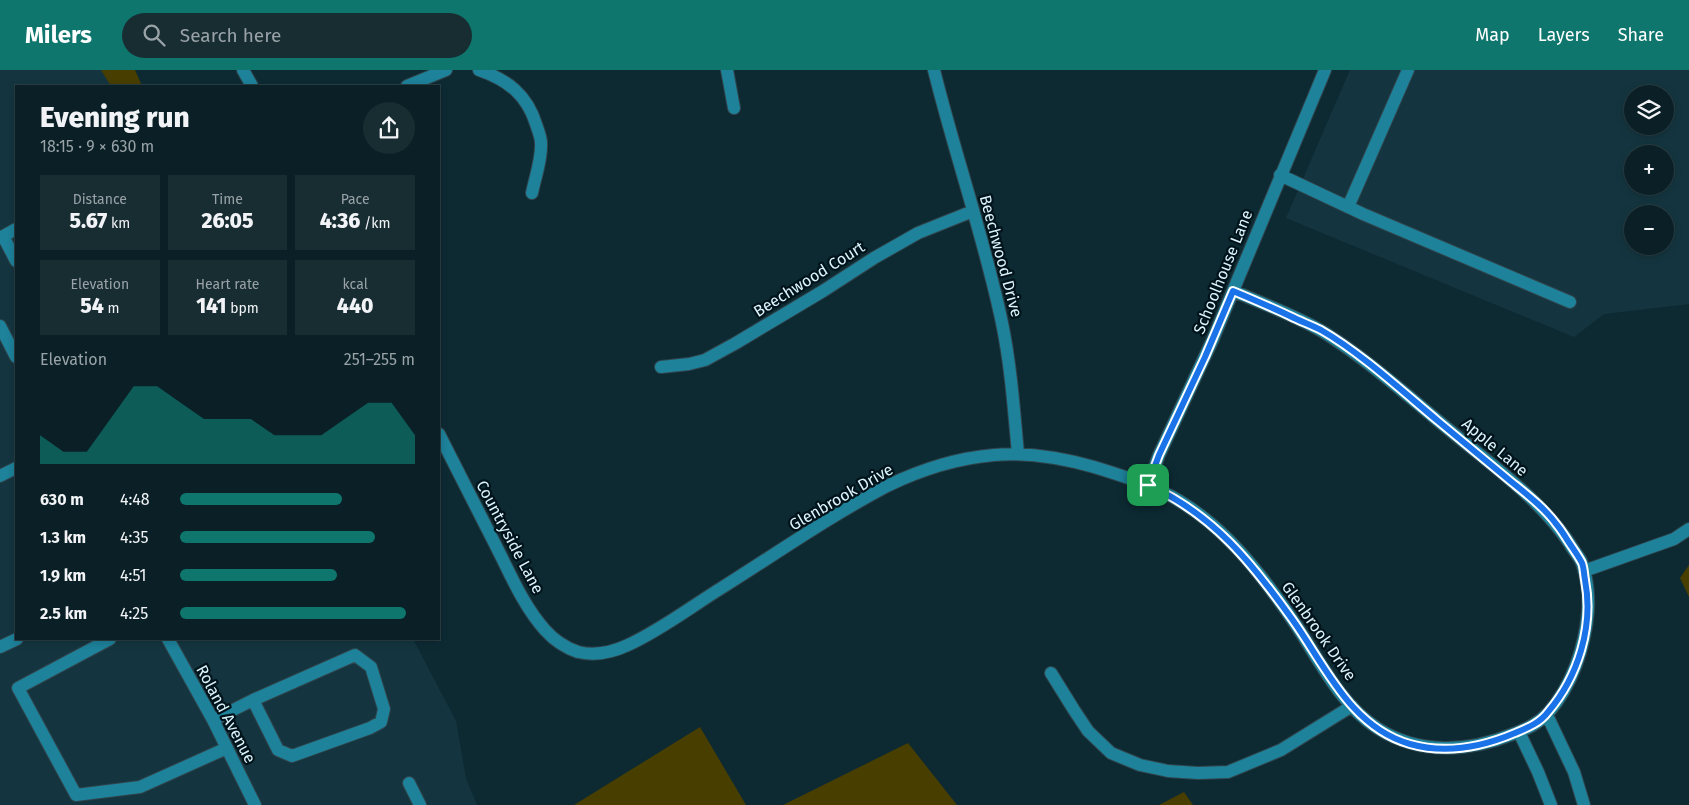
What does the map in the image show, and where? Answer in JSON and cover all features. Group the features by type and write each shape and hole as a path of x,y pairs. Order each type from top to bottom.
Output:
{"street":[{"path":"243,70 251,85"},
{"path":"409,85 446,70"},
{"path":"479,70 509,84 522,96 532,110 542,142 541,156 532,193"},
{"path":"727,70 734,108"},
{"name":"Beechwood Drive","path":"934,70 1002,323 1015,414 1018,454"},
{"name":"Schoolhouse Lane","path":"1148,485 1159,455 1205,357 1325,70"},
{"path":"1348,207 1408,70"},
{"path":"1280,175 1348,207 1570,302"},
{"name":"Beechwood Court","path":"661,367 705,360 744,339 874,258 918,233 973,211"},
{"path":"15,230 2,237 15,259"},
{"name":"Apple Lane","path":"1233,291 1320,330 1388,379 1530,497 1556,523 1582,564 1589,598 1588,618 1579,660 1561,695 1546,715"},
{"path":"0,326 15,355"},
{"name":"Countryside Lane","path":"440,436 521,595 546,632 564,646"},
{"name":"Glenbrook Drive","path":"564,646 591,654 625,647 662,626 818,526 894,483 953,462 992,455 1018,454 1049,457 1086,465 1148,485 1169,495 1214,525 1243,555 1286,611 1338,689 1352,706 1374,726 1390,736 1407,743 1442,749 1477,746 1519,732 1536,724 1546,715"},
{"path":"0,476 15,468"},
{"path":"1584,571 1674,539 1689,529"},
{"path":"0,647 15,640"},
{"path":"108,640 18,688 76,795 140,786 227,748"},
{"name":"Roland Avenue","path":"169,640 213,720 255,805"},
{"path":"213,720 254,700 356,655 370,667 384,709 381,722 370,728 292,756 278,750 254,700"},
{"path":"1051,672 1088,731 1111,753 1140,765 1168,771 1228,772 1281,750 1352,706"},
{"path":"1546,715 1574,772 1584,805"},
{"path":"1519,732 1551,805"},
{"path":"409,784 420,805"}],"shaded area":[{"path":"0,70 116,70 124,85 15,85 15,640 414,640 456,721 466,779 477,805 0,805"},
{"path":"101,70 135,70 142,85 110,85"},
{"path":"1350,70 1689,70 1689,304 1604,314 1574,337 1286,218"},
{"path":"1689,565 1689,597 1680,578"},
{"path":"700,727 746,805 574,805"},
{"path":"908,743 957,805 783,805"},
{"path":"1184,792 1193,805 1159,805"}],"route":[{"path":"1233,291 1320,330 1353,352 1530,497 1556,523 1582,564 1589,598 1588,618 1579,660 1561,695 1546,715 1536,724 1477,746 1442,749 1407,743 1390,736 1374,726 1352,706 1338,689 1270,588 1243,555 1214,525 1181,502 1148,485 1159,455 1205,357 1233,291"}]}
